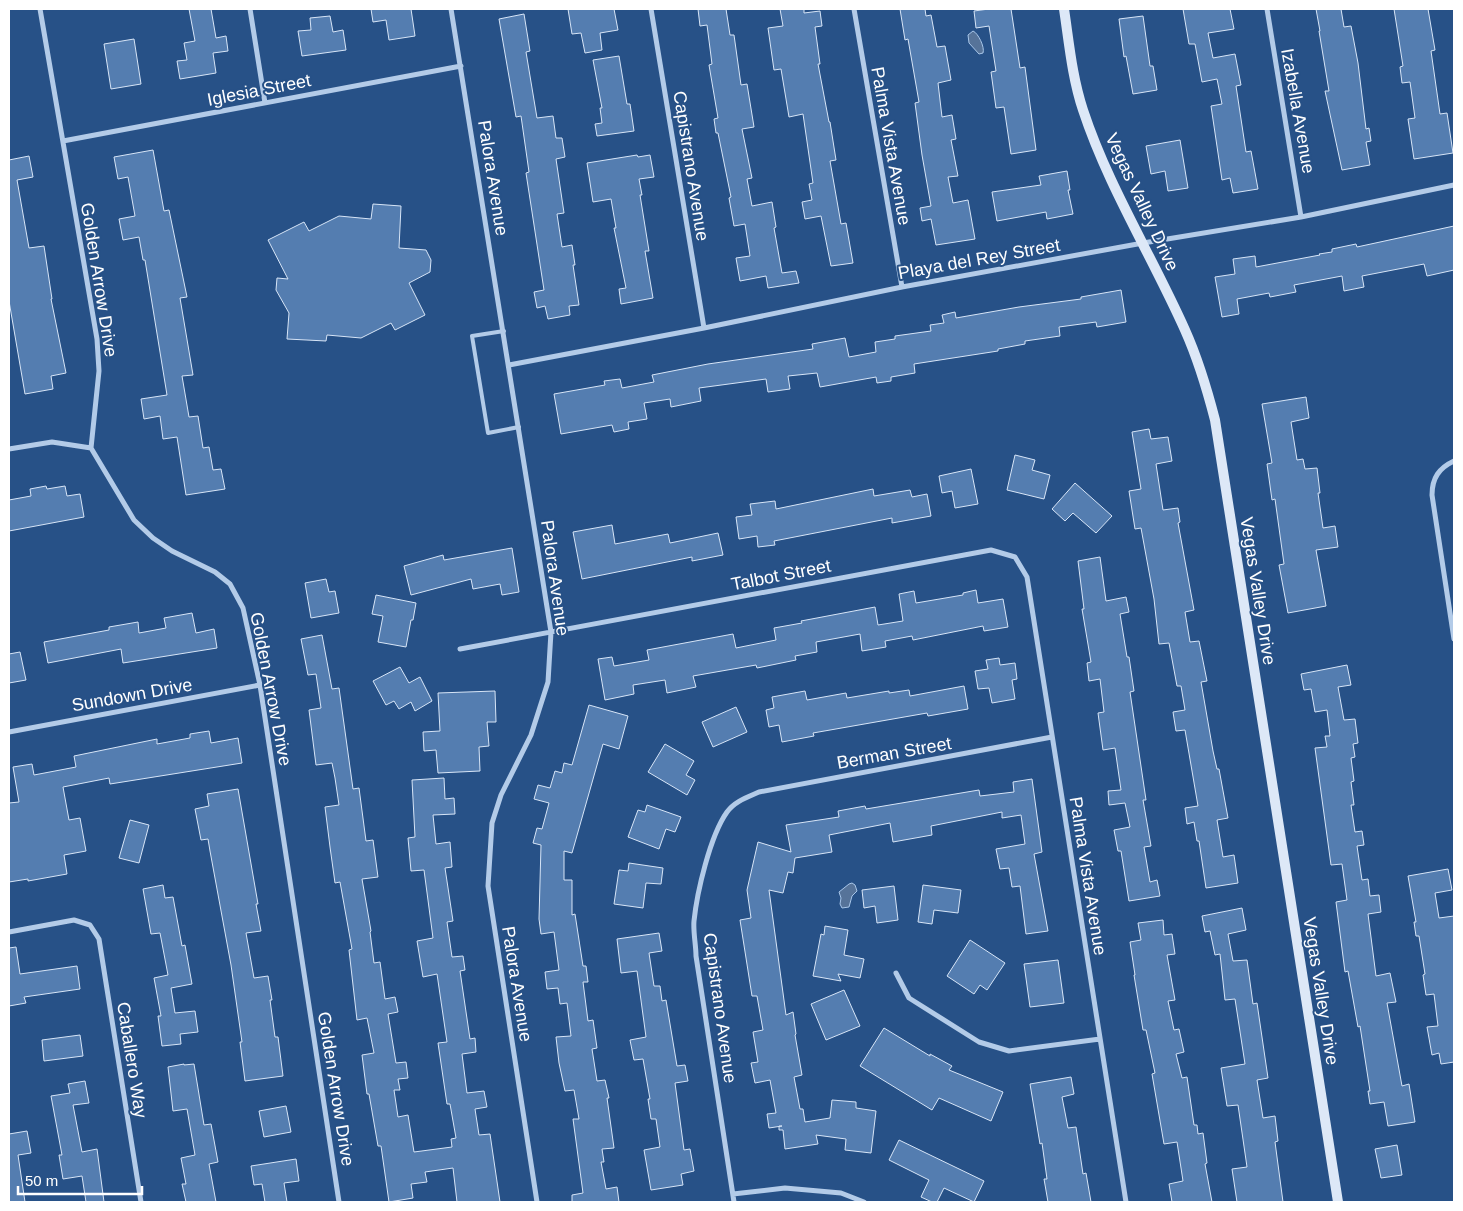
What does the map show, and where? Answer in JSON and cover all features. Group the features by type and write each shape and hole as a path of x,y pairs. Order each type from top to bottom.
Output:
{"street":[{"name":"Golden Arrow Drive","path":"40,9 97,339 99,371 91,448 134,520 153,538 215,572 230,584 243,608 260,685 339,1202"},
{"path":"250,9 265,103"},
{"name":"Palora Avenue","path":"451,9 551,632 548,682 531,735 500,795 492,823 488,886 537,1202"},
{"name":"Capistrano Avenue","path":"651,9 704,328"},
{"name":"Palma Vista Avenue","path":"854,9 902,287"},
{"name":"Vegas Valley Drive","path":"1064,9 1082,108 1096,147 1186,330 1202,371 1215,420 1338,1202"},
{"name":"Izabella Avenue","path":"1267,9 1301,217"},
{"name":"Iglesia Street","path":"63,141 460,66"},
{"name":"Playa del Rey Street","path":"509,365 704,328 902,287 1143,243 1301,217 1454,185"},
{"path":"9,448 52,442 91,448"},
{"path":"1454,461 1437,474 1432,488 1454,639"},
{"name":"Talbot Street","path":"460,648 991,550 1015,557"},
{"name":"Palma Vista Avenue","path":"1015,557 1027,577 1126,1202"},
{"name":"Sundown Drive","path":"9,732 260,685"},
{"name":"Berman Street","path":"742,799 759,792 1052,737"},
{"name":"Capistrano Avenue","path":"734,1202 696,956 694,922 701,880 716,835 728,812 742,799"},
{"name":"Caballero Way","path":"9,932 74,920 90,925 99,939 141,1202"},
{"path":"896,973 909,998 980,1042 1010,1051 1100,1039"},
{"path":"733,1194 785,1188 841,1193 864,1202"}],"lane":[{"path":"504,331 472,336 488,433 519,427"}],"water":[{"path":"973,31 981,40 983,53 979,54 969,43 968,35"},
{"path":"852,883 857,891 852,896 849,907 842,908 839,892"}],"building":[{"path":"189,9 211,9 216,38 226,36 228,51 213,53 216,73 180,79 177,61 187,60 184,43 195,41"},
{"path":"371,9 411,9 415,36 389,40 386,20 373,22"},
{"path":"568,9 614,9 618,30 600,33 602,50 585,53 581,33 572,34"},
{"path":"698,9 726,9 730,35 734,35 741,85 747,84 754,127 742,129 752,178 747,179 752,206 772,202 776,227 774,228 782,273 796,271 799,283 768,288 766,276 740,281 736,258 750,256 745,224 734,226 729,198 731,197 714,119 718,118 709,65 712,64 707,25 700,26"},
{"path":"780,9 804,9 804,13 820,11 822,26 815,27 820,64 818,64 836,160 830,161 841,224 846,223 853,263 831,266 821,216 805,219 802,202 812,200 809,184 813,183 803,114 789,117 781,69 774,70 768,28 783,26"},
{"path":"900,9 925,9 926,16 931,15 937,47 945,46 951,80 938,83 942,117 952,115 956,139 951,140 958,176 948,177 953,203 968,200 975,239 936,245 931,219 922,221 920,208 931,206 915,103 919,102 908,39 905,40"},
{"path":"1011,9 1020,68 1025,67 1036,150 1011,154 1004,107 996,108 991,72 996,71 989,26 976,28 974,11"},
{"path":"1183,9 1230,9 1234,29 1208,33 1213,58 1235,54 1241,85 1236,86 1246,152 1251,151 1258,189 1233,193 1230,178 1222,180 1211,106 1222,104 1217,79 1202,82 1195,44 1189,44"},
{"path":"1316,9 1341,9 1344,27 1351,26 1358,63 1366,129 1369,128 1371,141 1366,142 1370,165 1342,170 1325,91 1329,91"},
{"path":"1394,9 1428,9 1435,50 1431,51 1440,114 1447,113 1453,153 1414,159 1408,119 1415,118 1410,82 1402,83 1400,67 1403,66"},
{"path":"524,14 530,51 526,52 537,118 553,116 556,138 562,138 565,157 556,159 564,213 557,214 562,247 572,245 579,305 569,306 570,315 548,319 545,306 537,308 534,292 544,290 526,173 529,172 521,116 516,117 499,19"},
{"path":"330,16 333,32 343,30 346,50 302,56 298,31 311,30 310,18"},
{"path":"1143,16 1150,66 1153,66 1157,90 1133,94 1126,56 1124,57 1119,19"},
{"path":"134,39 141,84 111,89 104,44"},
{"path":"619,56 627,104 630,104 634,131 597,136 595,124 602,123 600,108 602,108 593,60"},
{"path":"1180,140 1188,188 1168,191 1165,171 1151,174 1146,146"},
{"path":"153,150 164,211 169,210 187,297 180,298 193,375 182,376 189,417 198,416 203,448 209,447 213,470 221,469 225,489 186,495 177,437 163,439 160,416 144,419 141,399 167,395 145,260 143,260 139,237 123,240 119,219 135,216 128,177 118,179 114,157"},
{"path":"637,155 638,157 650,155 654,177 639,179 649,251 645,251 653,298 621,304 619,289 626,288 614,228 616,228 611,199 593,202 587,163"},
{"path":"29,156 33,177 17,180 29,248 44,246 51,299 66,373 51,376 53,389 25,394 9,301 9,160"},
{"path":"1067,171 1070,190 1068,190 1073,214 1047,219 1046,212 997,221 992,192 1041,185 1039,176"},
{"path":"373,204 401,206 399,248 426,250 431,260 430,272 409,283 425,315 395,330 391,323 361,338 327,335 326,341 287,339 289,313 276,290 277,278 288,279 268,240 304,222 309,231 339,216 371,219"},
{"path":"1454,226 1454,270 1427,276 1424,264 1362,276 1364,287 1344,291 1342,276 1294,285 1296,292 1270,297 1269,293 1237,299 1239,314 1222,317 1215,277 1235,274 1233,259 1255,256 1256,267 1320,255 1332,252 1332,249 1356,244 1357,247"},
{"path":"1121,290 1126,322 1097,327 1096,322 1059,327 1060,336 1025,341 1025,344 998,349 998,351 914,364 915,373 891,377 891,381 877,383 876,377 820,387 817,373 788,376 790,389 768,392 766,379 699,388 701,401 671,407 670,399 644,403 647,419 628,422 629,429 614,432 612,425 561,434 554,394 605,385 604,381 620,379 622,388 654,382 652,375 708,364 813,349 812,344 845,338 849,357 876,352 875,342 895,339 895,336 931,331 930,325 944,323 942,315 955,312 956,318 1081,299 1081,297"},
{"path":"1306,397 1309,418 1291,422 1297,460 1303,459 1305,469 1317,468 1323,528 1335,526 1338,547 1316,550 1326,606 1288,613 1279,565 1284,564 1275,499 1272,500 1267,464 1272,463 1262,404"},
{"path":"1149,429 1151,439 1168,437 1172,461 1156,464 1163,510 1178,508 1180,522 1178,523 1194,610 1185,612 1190,642 1199,641 1207,681 1201,682 1213,751 1217,769 1219,769 1228,818 1217,820 1223,857 1234,855 1238,883 1206,888 1199,841 1197,841 1194,822 1187,824 1185,808 1198,806 1185,730 1176,731 1173,712 1185,710 1181,686 1177,686 1169,643 1159,644 1154,599 1141,528 1135,529 1129,491 1141,489 1132,432"},
{"path":"1015,455 1035,460 1032,470 1050,475 1044,499 1007,490"},
{"path":"971,469 978,504 955,508 952,491 942,493 939,476"},
{"path":"1075,483 1112,516 1096,533 1073,513 1065,521 1052,509"},
{"path":"46,486 47,489 65,486 67,496 80,494 84,517 9,531 9,500 31,496 30,489"},
{"path":"873,489 874,496 910,490 912,497 927,494 931,516 892,523 892,518 774,541 775,545 758,547 757,536 739,539 736,517 752,515 750,504 775,501 776,509"},
{"path":"612,525 615,544 668,534 670,543 718,533 723,555 692,561 692,557 582,579 573,532"},
{"path":"512,548 519,592 502,595 500,584 473,589 471,579 411,595 404,566 443,555 444,560"},
{"path":"1100,557 1106,601 1126,597 1129,612 1120,614 1134,691 1130,692 1146,800 1143,800 1151,846 1144,847 1150,882 1157,880 1160,896 1129,901 1121,851 1118,851 1114,830 1130,827 1125,803 1109,805 1108,791 1121,790 1115,748 1103,750 1098,713 1104,712 1100,679 1089,681 1087,663 1091,662 1082,609 1084,609 1078,561"},
{"path":"326,579 329,592 335,591 339,613 311,618 305,583"},
{"path":"976,590 978,603 1003,599 1008,627 984,631 983,626 913,640 912,636 885,641 886,647 862,651 860,634 816,642 817,652 795,656 796,660 757,668 756,665 693,676 696,687 667,693 665,680 633,685 634,694 605,700 598,659 612,657 614,666 649,660 647,650 733,634 736,648 776,640 774,628 875,607 878,625 903,621 899,594 914,591 916,603 963,595 963,593"},
{"path":"376,595 416,603 406,647 378,642 383,616 372,614"},
{"path":"192,613 196,633 214,629 217,648 123,663 121,649 48,663 44,642 109,630 109,627 138,622 139,633 166,628 164,618"},
{"path":"322,635 332,689 339,688 353,789 359,788 366,841 373,840 378,877 362,879 371,931 374,963 380,962 385,999 395,997 398,1012 388,1014 396,1063 406,1062 408,1078 398,1079 400,1090 394,1090 398,1117 408,1115 414,1152 452,1147 451,1139 456,1138 450,1104 447,1104 438,1043 447,1042 437,974 423,977 417,941 433,938 424,870 411,871 408,838 415,837 412,780 444,778 445,799 454,798 455,814 433,815 436,844 450,842 452,867 445,868 453,921 447,922 452,957 463,956 465,970 460,971 470,1039 475,1038 476,1052 462,1054 467,1093 484,1091 487,1107 475,1109 479,1135 490,1134 500,1202 457,1202 453,1168 425,1172 427,1182 411,1184 413,1198 389,1202 381,1146 378,1146 369,1094 367,1094 362,1055 374,1053 367,1018 357,1020 349,950 352,949 340,882 335,883 330,847 325,807 339,805 335,778 332,763 316,765 309,710 321,708 316,674 308,675 301,639"},
{"path":"20,652 26,680 9,683 9,654"},
{"path":"999,658 1000,665 1015,663 1017,679 1012,680 1015,699 992,703 989,688 978,689 975,671 988,669 986,660"},
{"path":"1347,665 1351,685 1338,687 1344,720 1355,719 1358,743 1353,744 1355,757 1351,758 1354,781 1351,782 1354,805 1351,805 1355,832 1362,831 1364,845 1357,846 1362,880 1368,879 1370,896 1379,895 1381,912 1368,914 1376,976 1390,973 1396,1002 1387,1003 1402,1086 1409,1084 1415,1122 1388,1126 1384,1102 1370,1104 1368,1091 1370,1091 1360,1026 1358,1027 1348,971 1345,972 1336,902 1347,900 1342,864 1331,865 1315,748 1327,747 1325,736 1330,736 1327,710 1315,712 1311,689 1304,690 1301,674"},
{"path":"400,667 409,683 420,677 432,701 415,711 411,702 399,709 394,701 386,705 373,681"},
{"path":"964,686 968,709 928,716 927,713 813,733 814,736 782,742 779,725 769,727 766,710 774,708 772,697 805,691 807,700 846,693 847,698 889,691 889,693 909,690 910,696"},
{"path":"495,691 496,722 487,722 489,746 479,747 480,771 438,773 436,750 424,751 423,732 440,731 438,693"},
{"path":"589,705 628,716 619,749 603,744 572,853 564,851 564,880 572,880 572,915 575,914 583,966 586,966 588,982 583,982 588,1021 593,1020 597,1048 592,1049 597,1081 605,1080 609,1098 607,1098 614,1148 602,1149 604,1162 601,1162 606,1189 617,1187 619,1202 572,1202 572,1195 583,1193 573,1119 579,1119 574,1090 565,1091 556,1037 571,1036 567,1003 560,1004 558,988 547,989 545,972 559,970 554,932 541,934 539,919 541,845 533,843 537,828 542,829 549,803 534,799 538,785 550,788 555,771 562,773 564,763 572,765"},
{"path":"736,707 747,732 713,747 702,722"},
{"path":"209,731 211,743 238,738 242,763 110,784 109,778 63,787 69,820 80,818 86,851 64,855 67,874 28,881 28,879 9,882 9,803 19,802 13,767 32,764 34,775 76,767 74,756 157,739 157,744 190,738 190,734"},
{"path":"665,744 694,761 686,775 695,780 687,795 648,772"},
{"path":"1032,779 1042,852 1034,854 1048,931 1026,934 1020,886 1012,887 1009,868 1000,869 996,849 1025,844 1021,815 1002,818 1002,812 931,826 932,835 893,842 890,823 829,835 832,852 795,858 793,873 788,872 783,893 769,890 786,1015 793,1012 802,1075 794,1077 800,1109 803,1109 805,1122 830,1118 832,1100 856,1102 856,1108 876,1111 871,1153 845,1150 846,1139 816,1135 818,1144 785,1149 783,1130 779,1130 779,1126 769,1128 767,1114 776,1113 770,1080 755,1083 751,1063 758,1062 753,1032 763,1030 757,996 752,996 740,920 751,918 747,890 758,842 791,852 786,825 839,817 838,811 865,806 866,809 979,790 980,796 1014,792 1013,782"},
{"path":"238,789 261,931 246,933 254,978 268,976 275,1037 278,1037 283,1076 245,1081 240,1042 242,1042 231,965 208,839 201,840 195,809 209,806 207,794"},
{"path":"647,805 681,817 675,832 666,829 659,849 628,837 638,810 645,812"},
{"path":"130,820 149,825 139,863 119,858"},
{"path":"629,863 663,868 661,884 646,883 643,908 614,904 619,870 628,871"},
{"path":"1448,869 1452,890 1435,893 1439,918 1454,916 1454,1062 1441,1064 1439,1053 1432,1055 1427,1027 1438,1026 1434,994 1426,995 1423,975 1425,974 1419,936 1416,936 1414,922 1416,922 1408,876"},
{"path":"163,885 165,898 173,897 182,946 185,945 192,984 171,988 175,1013 195,1011 198,1032 180,1034 181,1044 162,1046 158,1016 161,1016 154,978 168,975 160,933 151,934 143,889"},
{"path":"923,885 961,890 958,913 934,910 932,924 918,922"},
{"path":"894,886 898,920 877,923 875,906 864,908 862,890"},
{"path":"1242,908 1246,930 1228,934 1233,961 1247,960 1253,1004 1257,1003 1268,1078 1257,1080 1263,1118 1275,1116 1278,1141 1275,1142 1283,1202 1237,1202 1232,1169 1247,1167 1238,1105 1227,1106 1221,1068 1245,1064 1235,999 1225,1000 1220,954 1215,955 1210,931 1205,932 1202,916"},
{"path":"1163,920 1164,935 1172,934 1175,954 1167,955 1175,1000 1168,1001 1174,1030 1179,1029 1184,1052 1176,1054 1182,1078 1187,1077 1194,1125 1197,1125 1198,1134 1203,1133 1207,1163 1205,1164 1212,1202 1172,1202 1169,1184 1183,1181 1177,1142 1164,1144 1152,1074 1155,1073 1146,1030 1143,1030 1130,942 1141,940 1138,923"},
{"path":"825,926 848,930 844,955 864,959 860,978 838,974 841,981 813,976 821,934 824,935"},
{"path":"659,933 662,951 649,953 654,986 660,986 662,1001 666,1000 677,1066 685,1065 688,1081 675,1083 684,1150 690,1149 694,1171 681,1174 683,1185 651,1190 644,1150 660,1147 656,1119 651,1119 648,1099 650,1099 643,1059 634,1060 630,1040 646,1037 637,971 621,973 617,939"},
{"path":"970,940 1005,963 987,990 980,985 974,994 947,976"},
{"path":"16,947 20,974 77,966 80,989 24,997 26,1003 9,1006 9,948"},
{"path":"1058,960 1064,1003 1030,1007 1024,964"},
{"path":"844,990 860,1026 826,1040 811,1004"},
{"path":"884,1028 930,1056 930,1054 952,1066 949,1070 1003,1092 991,1121 939,1098 932,1110 860,1066"},
{"path":"80,1035 83,1056 44,1061 42,1040"},
{"path":"194,1064 204,1125 211,1124 218,1162 209,1164 216,1202 186,1202 182,1184 186,1184 181,1158 195,1155 187,1109 173,1111 168,1067"},
{"path":"1071,1077 1074,1094 1062,1097 1068,1128 1076,1127 1083,1174 1086,1173 1091,1202 1048,1202 1044,1179 1047,1179 1042,1143 1040,1144 1030,1084"},
{"path":"85,1081 89,1103 73,1105 82,1152 97,1149 104,1202 86,1202 82,1176 63,1179 59,1155 62,1155 51,1096 70,1093 68,1084"},
{"path":"286,1106 291,1132 264,1137 259,1111"},
{"path":"27,1131 31,1153 18,1155 25,1202 9,1202 9,1134"},
{"path":"899,1140 984,1181 974,1202 944,1188 937,1202 921,1197 929,1180 889,1160"},
{"path":"1397,1145 1402,1175 1381,1178 1375,1149"},
{"path":"296,1159 299,1181 284,1183 287,1202 265,1202 262,1184 254,1185 251,1166"}]}
